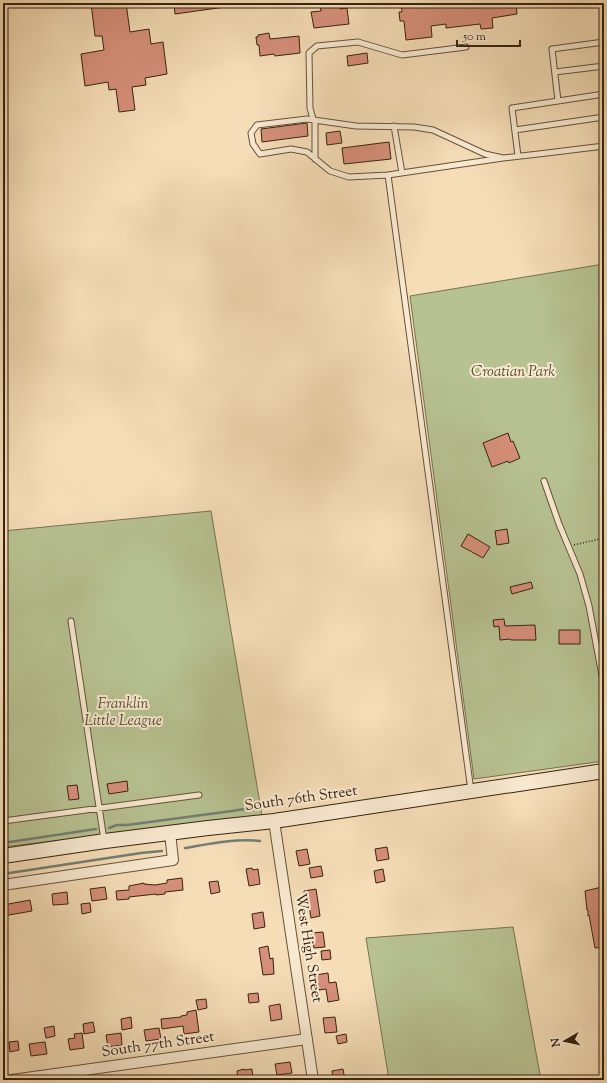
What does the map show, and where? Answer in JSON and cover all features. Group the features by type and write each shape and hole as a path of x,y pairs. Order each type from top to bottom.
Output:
{"main road":[{"name":"South 76th Street","path":"3,856 105,841 274,821 604,771"}],"street":[{"name":"West High Street","path":"274,821 313,1080"},
{"path":"3,885 173,860 170,833"},
{"name":"South 77th Street","path":"12,1080 307,1039"}],"lane":[{"path":"315,159 314,119 310,108 309,53 317,46 358,42 402,55 466,47"},
{"path":"558,101 552,49 604,42"},
{"path":"554,72 604,66"},
{"path":"518,156 512,108 604,94"},
{"path":"515,130 604,117"},
{"path":"503,158 485,154 433,130 414,127 356,126 307,118 257,125 251,133 253,144 260,154 291,149 307,152 330,171 349,177 388,176 503,158 604,146"},
{"path":"394,126 402,173"},
{"path":"388,176 471,791"},
{"path":"544,482 580,574 589,606 604,686"},
{"path":"71,620 105,841"},
{"path":"3,821 199,795"}],"path":[{"path":"568,546 604,538"}],"green space":[{"name":"Croatian Park","path":"604,264 604,761 474,779 410,296"},
{"name":"Franklin Little League","path":"211,511 262,816 3,847 3,531"},
{"path":"513,927 541,1080 389,1080 366,938"}],"building":[{"path":"91,3 126,3 130,32 149,29 151,44 163,42 167,74 145,78 146,85 132,87 135,110 119,112 116,89 109,90 108,82 85,86 81,54 104,50 102,36 95,36"},
{"path":"174,3 224,3 225,7 175,14"},
{"path":"320,3 339,3 340,9 347,8 349,24 314,28 311,12 321,11"},
{"path":"401,3 516,3 517,14 492,18 493,28 481,29 480,24 446,28 446,24 431,26 432,37 406,40 404,21 400,21 399,12 402,12"},
{"path":"269,33 270,39 299,36 300,53 260,56 259,45 257,45 256,37 258,37 258,35"},
{"path":"367,53 368,63 348,66 347,56"},
{"path":"307,123 308,136 262,142 261,129"},
{"path":"340,131 342,143 327,145 326,133"},
{"path":"389,142 391,159 344,164 342,148"},
{"path":"508,433 520,458 509,463 508,461 492,467 483,443"},
{"path":"507,529 509,543 497,545 495,531"},
{"path":"468,534 490,547 483,558 461,546"},
{"path":"531,582 533,588 512,594 510,587"},
{"path":"504,619 505,626 535,625 536,640 500,640 499,626 494,627 493,620"},
{"path":"559,630 580,630 580,644 559,644"},
{"path":"127,781 128,791 109,794 107,784"},
{"path":"77,785 79,799 69,800 67,786"},
{"path":"387,847 389,859 377,861 375,849"},
{"path":"307,849 310,864 299,866 296,851"},
{"path":"321,866 323,876 311,878 309,868"},
{"path":"252,868 253,870 258,869 260,884 249,886 246,869"},
{"path":"383,869 385,881 376,883 374,871"},
{"path":"182,878 183,890 165,892 165,894 129,897 129,899 117,900 116,891 129,890 129,886 144,883 155,885 167,883 167,880"},
{"path":"218,881 220,892 211,894 209,882"},
{"path":"105,887 107,899 92,901 90,889"},
{"path":"602,887 604,897 600,897 600,908 604,925 604,947 595,948 589,915 588,916 585,891"},
{"path":"316,889 320,916 311,918 304,891"},
{"path":"67,892 68,904 53,905 52,894"},
{"path":"30,900 32,911 3,916 3,905"},
{"path":"90,903 91,912 82,914 81,904"},
{"path":"263,912 265,927 254,929 252,914"},
{"path":"323,932 325,947 314,948 311,933"},
{"path":"268,946 270,959 273,958 274,974 263,975 259,948"},
{"path":"330,950 331,959 322,960 321,951"},
{"path":"328,973 329,983 336,982 339,1000 328,1002 326,989 319,990 316,975"},
{"path":"258,993 259,1002 249,1003 248,994"},
{"path":"206,999 207,1008 198,1010 196,1000"},
{"path":"280,1004 282,1019 271,1021 269,1006"},
{"path":"196,1010 199,1032 184,1034 183,1026 162,1029 161,1019 181,1017 187,1015 187,1012"},
{"path":"131,1017 132,1028 122,1030 121,1019"},
{"path":"335,1017 337,1032 325,1033 323,1018"},
{"path":"93,1022 95,1032 84,1034 83,1024"},
{"path":"54,1026 55,1036 46,1038 44,1028"},
{"path":"159,1028 161,1039 146,1041 144,1030"},
{"path":"82,1033 84,1048 70,1050 68,1039 75,1038 74,1034"},
{"path":"121,1033 122,1045 108,1047 106,1035"},
{"path":"346,1034 347,1042 338,1044 336,1036"},
{"path":"18,1041 19,1050 10,1052 9,1042"},
{"path":"45,1042 47,1054 31,1056 29,1044"},
{"path":"290,1062 292,1073 277,1075 275,1064"},
{"path":"252,1069 253,1080 238,1080 237,1071"},
{"path":"343,1069 345,1080 333,1080 332,1071"}],"waterway":[{"path":"109,828 117,825 127,825 263,806"},
{"path":"3,843 96,829"},
{"path":"185,848 232,841 260,841"},
{"path":"3,874 162,851"}]}
